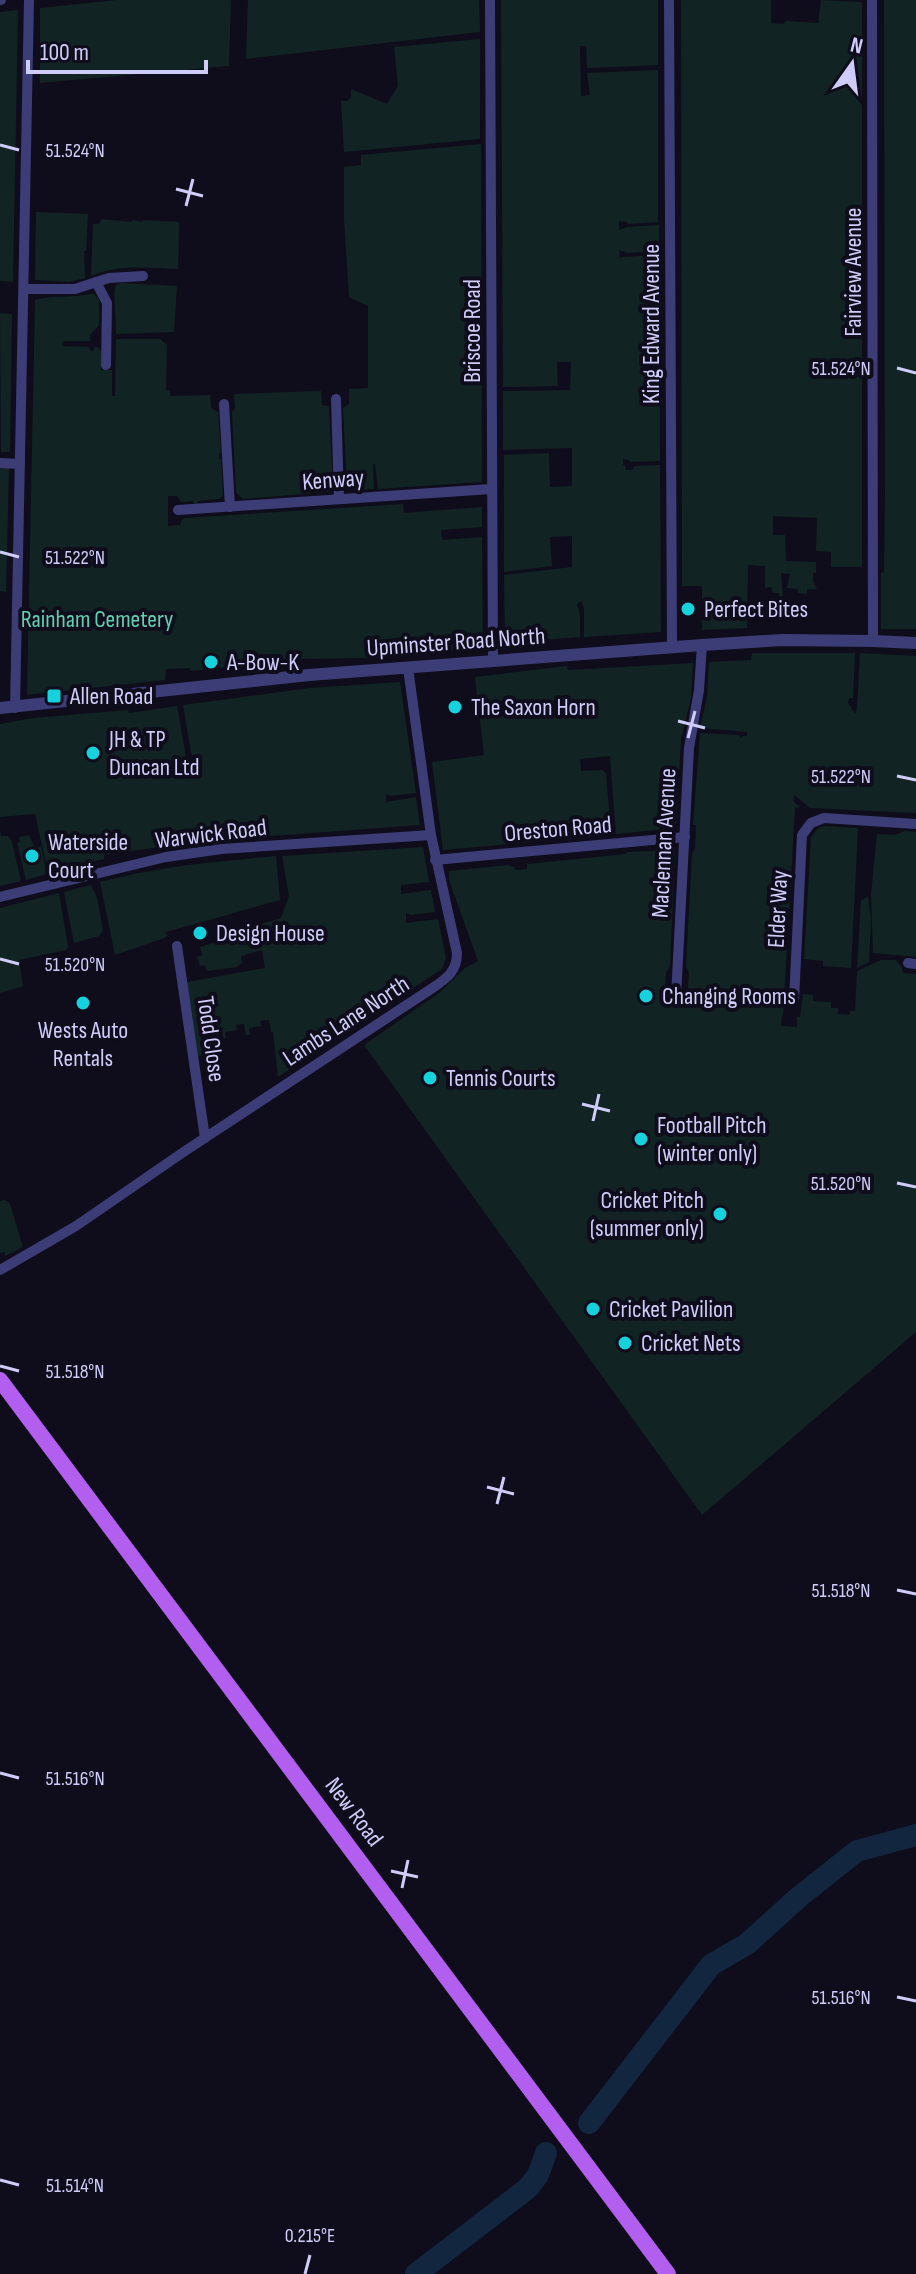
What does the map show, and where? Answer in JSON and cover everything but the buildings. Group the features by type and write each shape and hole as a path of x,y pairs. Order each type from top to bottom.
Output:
{"main road":[{"name":"New Road","path":"0,1380 668,2274"}],"street":[{"path":"15,708 29,0"},
{"name":"Briscoe Road","path":"490,0 493,661"},
{"name":"King Edward Avenue","path":"669,0 672,647"},
{"name":"Fairview Avenue","path":"872,0 873,641"},
{"path":"24,289 75,289 118,276 143,276"},
{"path":"96,282 107,303 106,365"},
{"path":"336,399 339,499"},
{"path":"224,404 230,507"},
{"path":"0,463 20,464"},
{"name":"Kenway","path":"178,510 491,489"},
{"name":"Upminster Road North","path":"0,708 309,675 672,647 782,640 916,643"},
{"name":"Maclennan Avenue","path":"676,997 689,748 699,690 702,645"},
{"name":"Lambs Lane North","path":"0,1270 76,1226 449,977 457,962 457,953 435,860 408,668"},
{"name":"Elder Way","path":"794,1000 802,835 811,823 824,818 916,824"},
{"name":"Warwick Road","path":"0,897 166,857 221,849 431,835"},
{"name":"Oreston Road","path":"435,860 685,837"},
{"name":"Todd Close","path":"177,946 205,1138"}],"green space":[{"path":"117,0 231,0 229,66 40,83 40,8"},
{"path":"248,0 479,0 480,32 246,59"},
{"path":"501,0 658,0 658,65 587,68 586,46 580,46 580,50 581,96 590,95 587,73 658,70 658,222 628,224 619,221 619,230 659,225 659,251 628,253 619,250 620,259 659,255 660,461 630,462 623,459 623,465 626,470 632,470 635,466 660,465 661,632 584,637 584,608 581,601 577,604 580,637 505,643 504,575 572,567 572,536 550,537 552,566 504,572 504,455 549,453 550,487 572,486 572,448 503,450 503,391 570,390 571,362 557,362 558,386 503,387"},
{"path":"681,0 771,0 771,23 783,24 786,21 818,23 821,0 862,2 862,567 831,567 831,552 816,551 817,518 773,516 773,535 785,535 786,561 816,562 813,581 817,589 807,589 807,594 798,593 798,589 787,588 790,574 781,573 783,597 779,597 779,593 773,593 771,587 765,588 765,566 748,565 747,628 702,630 702,586 682,586"},
{"path":"884,0 916,0 916,629 881,629 885,496"},
{"path":"18,10 13,282 0,281 0,12"},
{"path":"480,39 480,139 344,152 341,101 348,101 351,89 387,104 398,86 394,47"},
{"path":"481,144 482,482 378,489 375,463 374,489 352,490 347,486 343,408 349,404 349,389 368,388 368,306 349,297 344,167 361,165 361,155"},
{"path":"36,212 88,214 85,278 69,282 35,280"},
{"path":"102,219 179,222 178,269 123,268 91,276 93,224 99,224"},
{"path":"122,283 177,286 174,332 116,334 115,289"},
{"name":"Rainham Cemetery","path":"94,294 99,300 99,325 90,335 90,341 63,341 62,346 89,347 90,351 98,347 101,370 112,370 112,396 115,396 116,339 160,339 167,345 166,390 170,390 170,396 210,395 211,408 218,412 223,495 219,499 198,501 196,509 193,501 181,502 177,496 168,496 168,526 180,525 185,518 403,504 404,513 482,507 482,527 441,530 442,540 482,537 483,647 404,657 303,659 190,671 190,668 166,669 165,680 27,695 35,300"},
{"path":"0,313 12,314 10,452 1,452 1,457"},
{"path":"321,391 322,405 329,406 333,486 329,492 243,499 236,492 234,394"},
{"path":"0,468 9,468 6,592 0,591"},
{"path":"752,653 855,653 853,698 849,698 848,703 855,714 860,653 916,656 916,813 810,808 794,795 794,802 800,807 795,808 781,1026 797,1027 803,994 813,995 813,1001 831,1002 831,1008 838,1008 838,1014 849,1015 850,1011 855,1011 857,971 881,960 896,960 903,973 916,974 916,1332 702,1515 364,1045 439,993 465,968 478,961 449,880 449,871 508,865 515,870 527,869 527,864 627,852 675,850 670,966 666,972 665,993 687,1000 689,973 686,966 700,733 747,736 747,732 700,728 707,696 709,662 751,660"},
{"path":"693,663 691,698 681,739 676,828 616,834 610,756 580,759 581,771 603,770 606,773 611,835 443,850 432,762 484,755 475,677 567,666 568,670"},
{"path":"400,682 416,793 386,794 386,802 416,797 420,825 202,841 104,855 104,859 48,872 35,814 0,817 0,724 33,718 128,710 129,713 177,706 189,761 195,760 183,705 310,688"},
{"path":"824,826 858,828 851,968 823,966 823,961 804,959 811,837"},
{"path":"0,830 1,836 8,836 12,842 21,881 0,886"},
{"path":"905,831 916,832 916,957 873,953 871,894 877,834 895,835"},
{"name":"Waterside Court","path":"29,835 35,848 41,847 47,874 26,880 17,843 20,842 19,837"},
{"path":"423,847 429,882 401,885 401,894 431,890 435,912 406,913 406,923 438,919 446,958 442,969 278,1077 269,1020 260,1021 261,1026 249,1028 250,1035 246,1035 244,1024 236,1025 237,1030 225,1032 224,1039 220,1028 212,1029 212,1034 201,1036 204,1055 198,1056 187,982 265,968 262,950 241,956 242,963 237,967 207,971 205,965 200,966 197,957 202,955 200,947 281,918 289,896 282,856"},
{"path":"276,856 280,900 166,932 167,937 115,955 100,882 166,868"},
{"path":"91,885 97,898 103,930 99,936 74,943 64,892"},
{"path":"59,893 68,947 19,960 23,986 0,993 0,908"},
{"path":"868,896 871,921 869,962 857,968 861,901"},
{"path":"0,1201 10,1204 23,1247 5,1256 4,1252 0,1253"}],"waterway":[{"path":"589,2123 711,1965 747,1944 857,1851 916,1835"},
{"path":"416,2274 528,2188 538,2175 546,2153"}],"place":[{"name":"Perfect Bites","path":"688,609"},
{"name":"A-Bow-K","path":"211,662"},
{"name":"Allen Road","path":"54,696"},
{"name":"The Saxon Horn","path":"455,707"},
{"name":"JH & TP Duncan Ltd","path":"93,753"},
{"name":"Waterside Court","path":"32,856"},
{"name":"Design House","path":"200,933"},
{"name":"Changing Rooms","path":"646,996"},
{"name":"Wests Auto Rentals","path":"83,1003"},
{"name":"Tennis Courts","path":"430,1078"},
{"name":"Football Pitch (winter only)","path":"641,1139"},
{"name":"Cricket Pitch (summer only)","path":"720,1214"},
{"name":"Cricket Pavilion","path":"593,1309"},
{"name":"Cricket Nets","path":"625,1343"}]}
